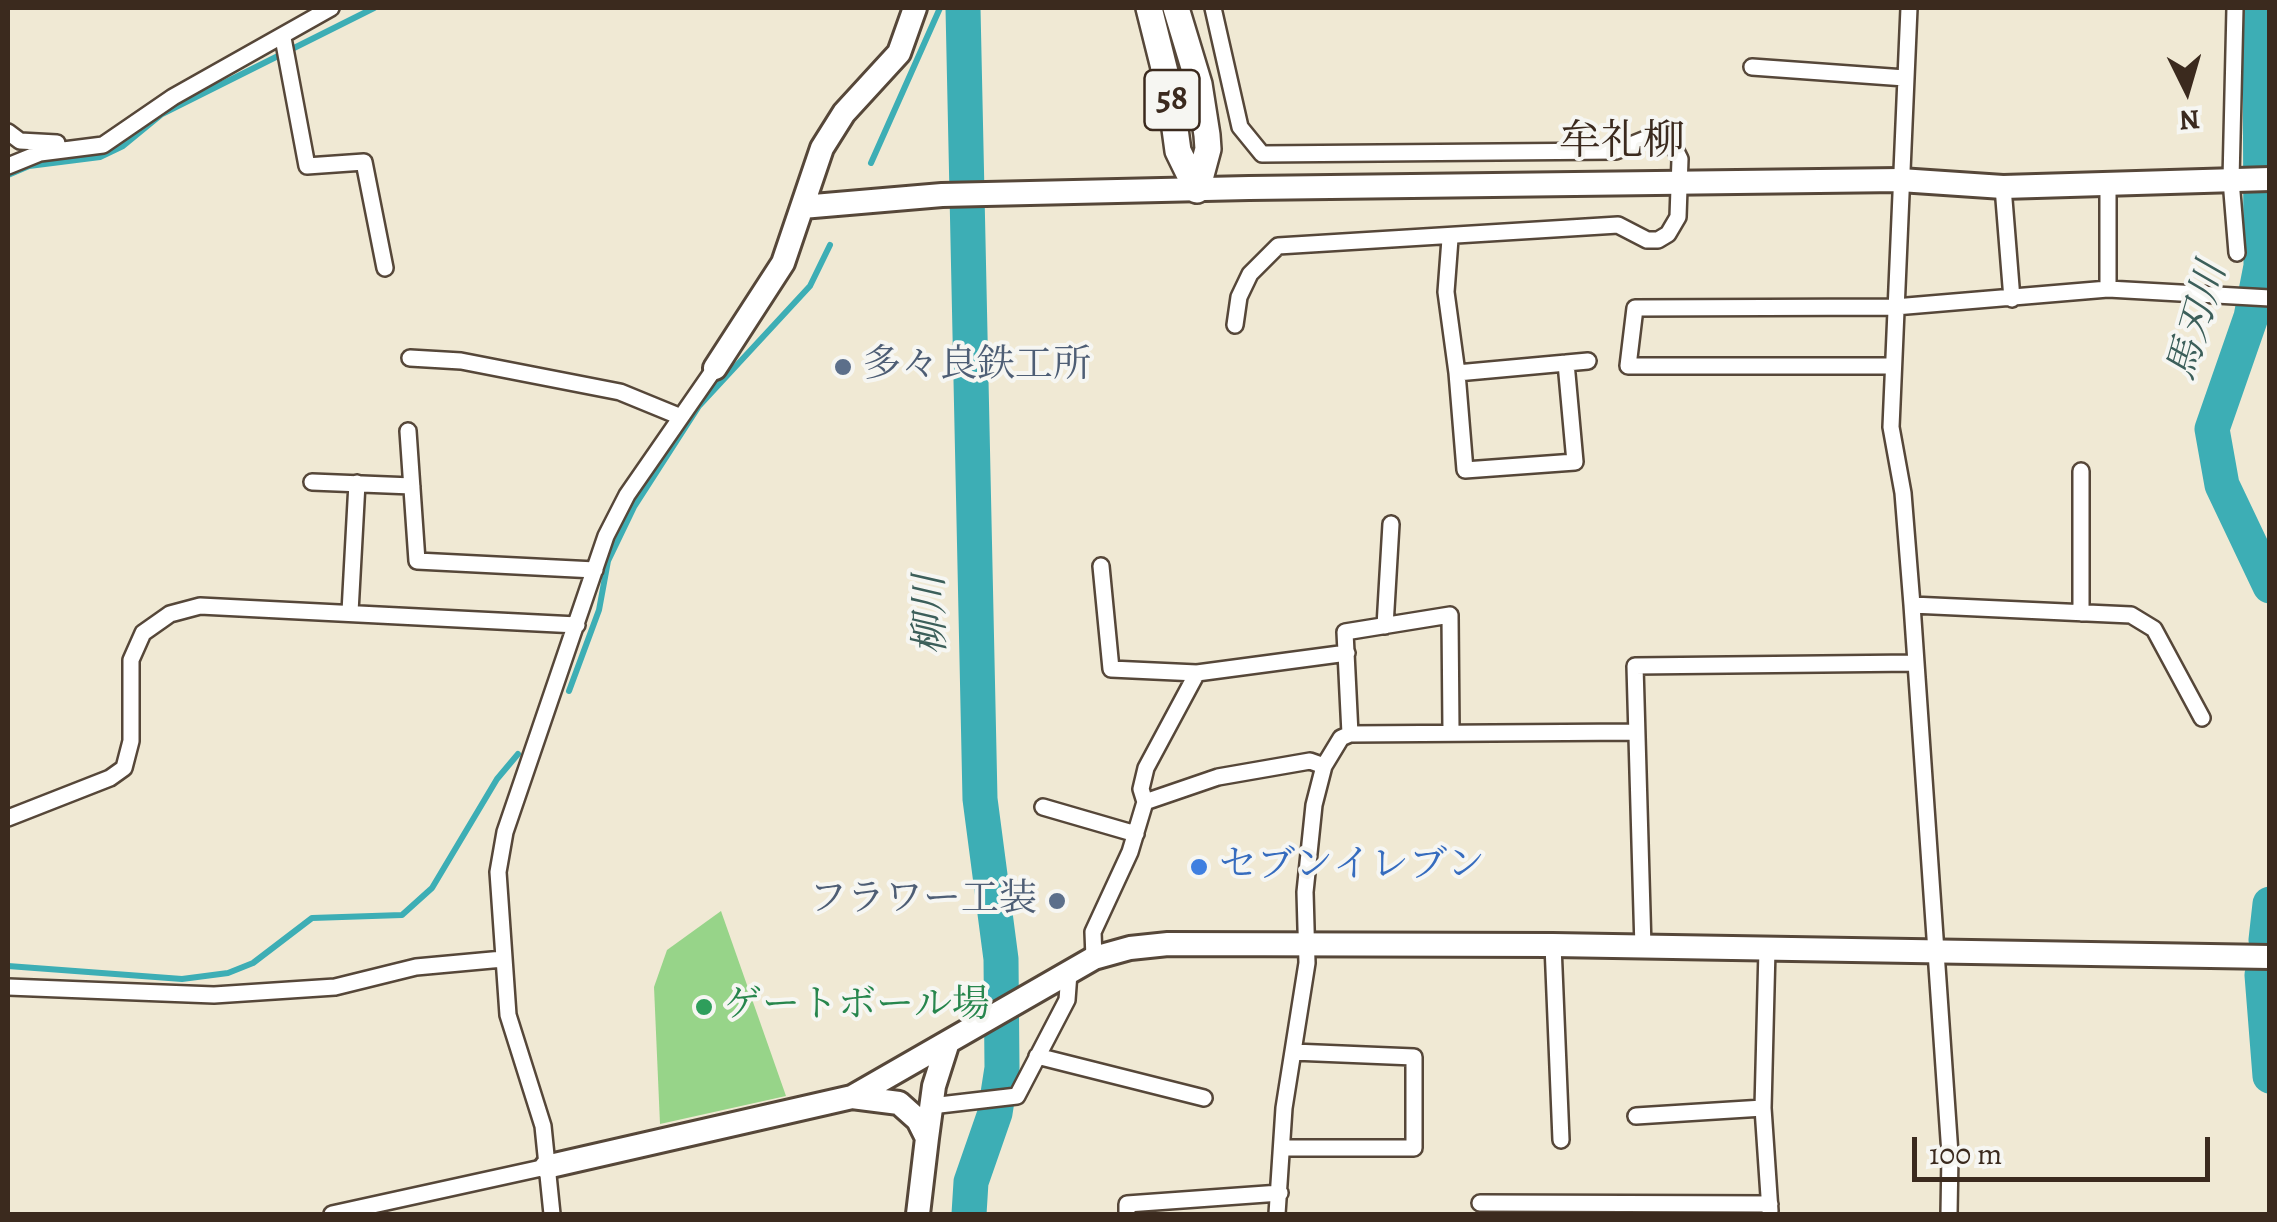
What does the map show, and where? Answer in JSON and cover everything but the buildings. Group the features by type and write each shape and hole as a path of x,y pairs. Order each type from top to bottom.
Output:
{"main road":[{"name":"58","path":"1149,8 1170,92 1178,150 1197,190"},
{"name":"58","path":"1176,8 1199,84 1207,135 1208,148 1197,190"}],"street":[{"path":"8,166 40,154 102,145 173,98 331,8"},
{"path":"552,1214 543,1126 508,1014 498,872 505,832 595,570 627,495 783,262 827,139 844,112 899,53 915,8"},
{"path":"1213,8 1240,127 1262,154 1616,151 1645,137 1663,136 1677,148 1675,227 1658,240 1647,240 1618,225 1450,239 1278,246 1250,274 1239,297 1235,326"},
{"path":"1909,8 1891,426 1903,493 1912,605 1937,951 1949,1214"},
{"path":"2234,8 2237,253"},
{"path":"283,38 307,166 364,162 385,268"},
{"path":"1752,67 1905,78"},
{"path":"8,132 20,141 68,143 84,150"},
{"path":"802,207 942,195 1197,190 1900,180 2003,187 2270,179"},
{"path":"2108,183 2108,290"},
{"path":"2003,187 2012,299"},
{"path":"1450,239 1446,292 1465,470 1575,462 1566,363"},
{"path":"1893,366 1628,366 1635,308 1895,307 2108,290 2270,298"},
{"path":"410,358 461,361 620,392 681,417"},
{"path":"1457,373 1588,362"},
{"path":"408,431 416,560 595,570"},
{"path":"2081,470 2081,613"},
{"path":"312,482 412,486"},
{"path":"350,612 357,483"},
{"path":"1385,626 1391,524"},
{"path":"1101,566 1111,669 1197,673 1347,653"},
{"path":"1912,605 2131,615 2154,629 2202,718"},
{"path":"8,818 110,778 124,768 131,740 131,660 142,633 170,614 200,606 576,626"},
{"path":"1350,734 1346,632 1450,615 1451,730"},
{"path":"1643,948 1636,666 1915,663"},
{"path":"1094,958 1093,932 1146,802 1141,789 1146,768 1197,673"},
{"path":"1278,1214 1282,1148 1307,945 1306,892 1314,805 1324,766 1341,738 1350,734 1451,730 1636,732"},
{"path":"1146,802 1218,776 1310,761 1324,766"},
{"path":"1043,807 1136,834"},
{"path":"332,1214 852,1098 984,1018 1094,958 1168,944 1553,945 2270,958"},
{"path":"1553,945 1561,1140"},
{"path":"1480,1203 1770,1210 1763,1108 1766,949"},
{"path":"8,986 214,995 335,987 416,967 503,959"},
{"path":"931,1106 1017,1096 1067,1000 1069,973"},
{"path":"918,1214 931,1106 948,1042"},
{"path":"1282,1148 1414,1148 1414,1056 1293,1052"},
{"path":"1037,1056 1204,1098"},
{"path":"852,1098 900,1104 918,1120 927,1138"},
{"path":"1636,1116 1763,1108"},
{"path":"1127,1214 1127,1204 1280,1193"}],"green space":[{"name":"ゲートボール場","path":"721,911 786,1096 660,1124 654,987 667,950"}],"waterway":[{"path":"8,175 29,166 100,157 123,146 162,114 374,8"},
{"path":"871,163 940,8"},
{"name":"柳川","path":"963,8 980,799 1001,959 1002,1068 995,1113 971,1182 969,1214"},
{"name":"馬刃川","path":"2260,8 2261,266 2251,317 2212,429 2222,485 2270,586"},
{"path":"569,691 599,610 608,561 634,507 699,406 810,286 830,245"},
{"path":"8,966 182,979 228,973 253,963 312,918 402,915 432,888 497,779 518,754"},
{"name":"馬刃川","path":"2266,940 2270,904"},
{"name":"馬刃川","path":"2262,975 2270,1076"}],"place":[{"name":"多々良鉄工所","path":"843,367"},
{"name":"セブンイレブン","path":"1199,867"},
{"name":"フラワー工装","path":"1057,901"},
{"name":"ゲートボール場","path":"704,1007"}],"district":[{"name":"牟礼柳","path":"1622,144"}]}
